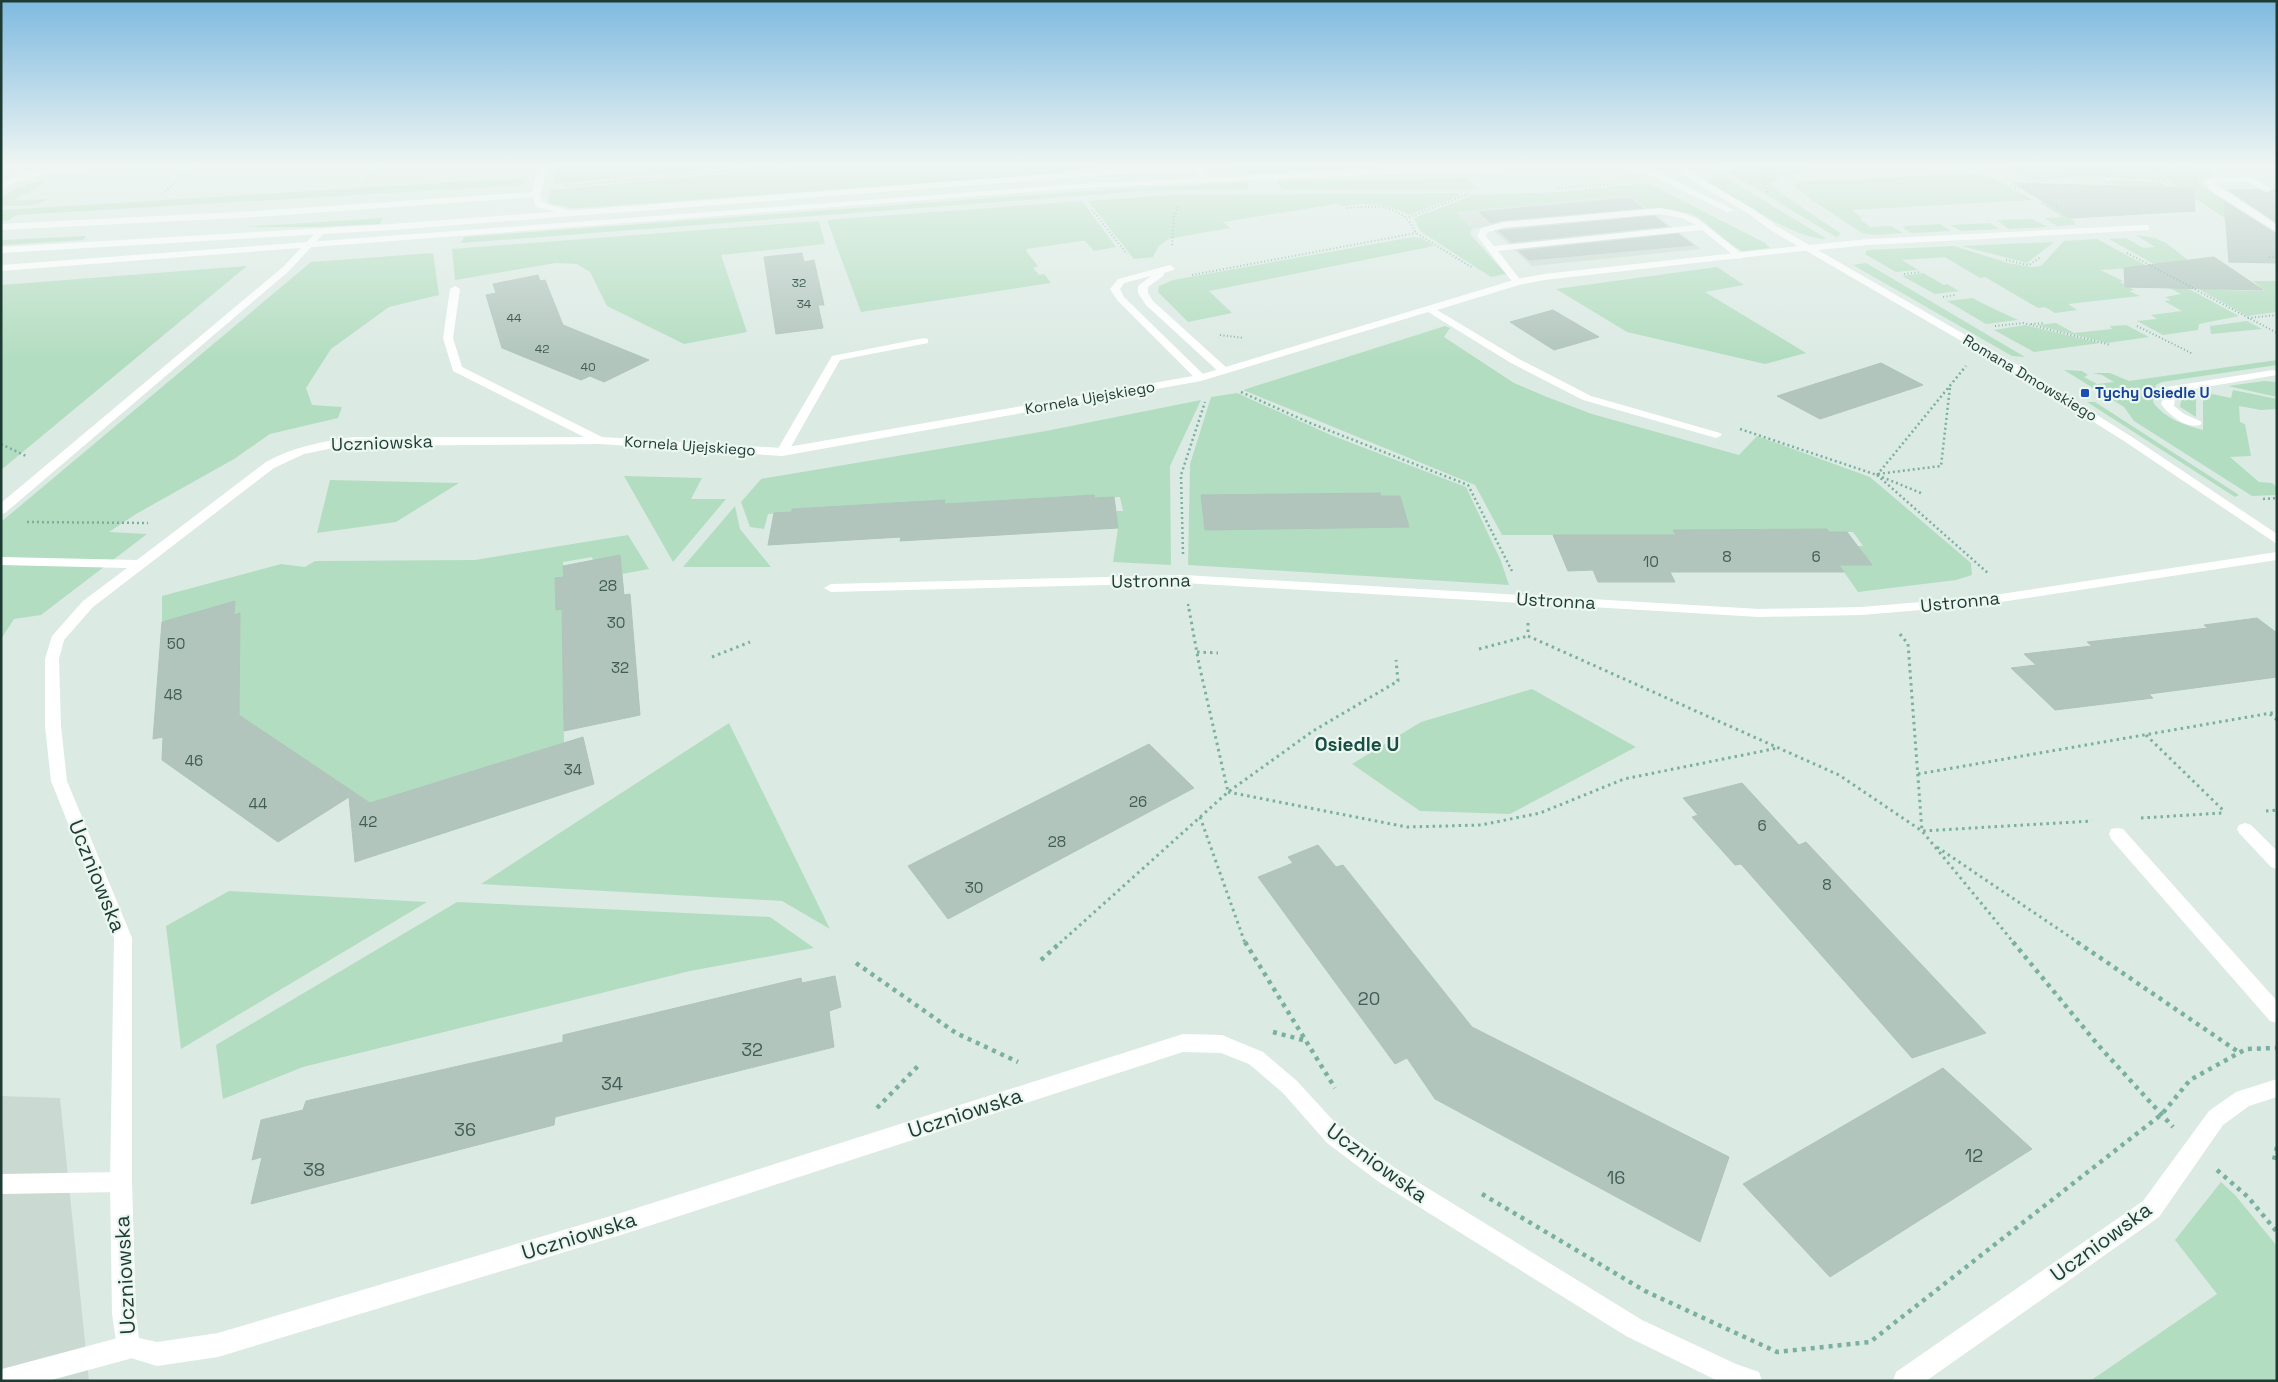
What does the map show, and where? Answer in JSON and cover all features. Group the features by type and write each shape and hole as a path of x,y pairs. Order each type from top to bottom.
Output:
{"street":[{"path":"1,250 147,243 369,228"},
{"path":"1,268 525,228"},
{"path":"1493,228 1481,233 1481,236 1517,282"},
{"path":"1491,249 1690,228"},
{"path":"1706,228 1722,244 1742,257"},
{"name":"Kornela Ujejskiego","path":"454,289 448,338 457,369 600,440 782,452 1201,378 1517,282 1544,276 1742,257 1868,242 2136,228"},
{"name":"Romana Dmowskiego","path":"1775,229 2025,374 2131,441 2277,540"},
{"path":"1,510 286,269 320,232"},
{"path":"1201,378 1120,298 1115,289 1121,281 1170,268 1143,286 1143,293 1149,303 1224,372"},
{"path":"1429,309 1515,361 1587,398 1716,435"},
{"path":"782,452 836,358 924,341"},
{"path":"2196,423 2183,418 2169,408 2167,404 2171,389 2275,373"},
{"name":"Uczniowska","path":"600,440 354,441 329,443 285,456 88,604 57,639 52,659 52,726 59,781 123,938 122,1182 124,1314 128,1347 157,1354 218,1344 624,1223 1183,1044 1222,1044 1256,1058 1290,1087 1334,1136 1387,1175 1634,1328 1732,1375 1750,1381"},
{"name":"Ustronna","path":"831,588 1184,579 1760,614 1861,611 1981,601 2277,556"},
{"path":"1,561 141,564"},
{"path":"2245,829 2277,862"},
{"path":"2117,834 2277,1015"},
{"name":"Uczniowska","path":"1905,1381 2151,1209 2216,1118 2243,1099 2277,1088"},
{"path":"1,1184 122,1182"},
{"path":"2,1381 128,1347"}],"path":[{"path":"1107,228 1143,275"},
{"path":"1172,245 1173,228"},
{"path":"1414,228 1416,233"},
{"path":"1184,276 1416,233 1425,236 1474,268"},
{"path":"2269,257 2277,257"},
{"path":"2145,262 2277,333"},
{"path":"1903,274 1921,272"},
{"path":"2247,318 2277,315"},
{"path":"2028,324 2044,322"},
{"path":"1989,327 2023,323 2112,345"},
{"path":"2137,326 2193,354"},
{"path":"1877,474 1971,360"},
{"path":"1877,474 1941,466 1950,385"},
{"path":"1235,390 1310,423 1468,485 1526,600 1528,636"},
{"path":"1183,558 1181,475 1207,395"},
{"path":"1716,435 1743,429 1877,474 1921,493"},
{"path":"1,444 29,458"},
{"path":"1877,474 1995,580"},
{"path":"26,522 169,524 185,530"},
{"path":"1188,603 1228,792"},
{"path":"1896,629 1908,644 1922,831"},
{"path":"1479,649 1528,636 1839,775 1922,831 2098,1045 2194,1149 2248,1197 2277,1232"},
{"path":"712,657 750,642"},
{"path":"1197,652 1218,653"},
{"path":"1040,960 1228,792 1313,731 1398,681 1396,660"},
{"path":"1918,774 2277,712"},
{"path":"2269,714 2277,720"},
{"path":"2146,735 2245,829"},
{"path":"1228,792 1407,827 1481,825 1540,813 1624,779 1778,748"},
{"path":"1200,817 1247,949 1340,1097"},
{"path":"1933,844 2240,1053"},
{"path":"856,963 956,1033 1018,1062"},
{"path":"1476,1190 1645,1290 1778,1352 1870,1342 2162,1114 2190,1080 2246,1050 2277,1048"},
{"path":"876,1108 918,1066"},
{"path":"2277,1147 2274,1160 2277,1164"}],"shaded area":[{"path":"1492,228 1674,228 1701,249 1532,266"},
{"path":"1,1096 60,1098 89,1381 1,1381"}],"green space":[{"path":"579,228 651,228 461,243 464,237"},
{"path":"721,228 821,228 825,244 721,255 747,332 684,344 607,306 590,272 577,264 556,263 455,280 452,249"},
{"path":"830,228 1102,228 1116,247 1094,251 1085,241 1081,241 1027,249 1026,251 1038,266 1033,268 1039,275 1044,274 1051,283 861,312"},
{"path":"1110,228 1227,228 1168,239 1158,247 1153,257 1134,259"},
{"path":"1419,228 1472,228 1470,234 1506,274 1491,277"},
{"path":"1712,228 1737,228 1765,243 1770,248 1742,251"},
{"path":"1789,228 1810,228 1827,239 1814,237"},
{"path":"1822,228 1833,228 1840,233 1836,237"},
{"path":"1855,228 1895,228 1903,233 1875,235 1862,233"},
{"path":"1904,228 1947,228 1951,231 1911,233"},
{"path":"1956,228 1999,229 1961,231"},
{"path":"2240,228 2267,228 2277,235 2277,253"},
{"path":"2136,235 2155,238 2166,243 2188,260 2207,261 2196,274 2218,290 2265,291 2253,281 2277,281 2277,312 2247,316 2109,239 2126,238 2143,248 2155,247"},
{"path":"86,236 83,240 1,245 1,240"},
{"path":"1413,237 1421,238 1434,246 1209,291 1232,313 1188,322 1158,292 1159,286 1173,280"},
{"path":"2097,239 2239,316 2199,324 2198,330 2163,335 2137,321 2157,319 2151,315 2182,311 2164,301 2171,300 2165,297 2181,294 2131,268 2100,270 2123,281 2120,282 2134,290 2129,291 2140,296 2068,304 2077,310 2055,313 2045,307 2038,308 1985,277 1980,278 1945,257 1902,260 1918,270 1896,272 1865,254 1867,250 1954,246 2008,263 2033,267 2041,266 2064,241"},
{"path":"2054,242 2027,263 1962,246"},
{"path":"433,253 439,295 389,307 331,349 306,388 312,405 342,407 338,418 270,434 234,459 136,514 109,532 147,534 41,615 14,619 1,639 1,522 311,262"},
{"path":"1866,263 2025,357 2012,356 1853,265"},
{"path":"247,266 1,470 1,285"},
{"path":"1717,267 1744,285 1705,292 1806,353 1765,364 1627,332 1556,289"},
{"path":"1923,273 1959,291 1935,294 1902,276"},
{"path":"1973,298 2018,320 1986,324 1947,301"},
{"path":"2247,321 2262,329 2211,334 2210,326"},
{"path":"2056,323 2074,333 2112,329 2110,326 2126,325 2149,337 2107,343 2036,325"},
{"path":"2025,325 2100,343 2034,352 1994,330"},
{"path":"1445,326 1450,328 1444,337 1514,383 1592,414 1739,455 1757,436 1870,477 1971,563 1972,575 1956,580 1858,592 1839,565 1871,565 1858,546 1863,546 1853,532 1829,532 1827,529 1674,530 1676,535 1502,535 1475,485 1243,390"},
{"path":"2277,360 2277,365 2162,382 2156,385 2153,402 2169,417 2203,430 2203,392 2231,398 2233,390 2277,399 2277,409 2261,410 2239,406 2240,422 2245,424 2251,456 2230,457 2259,482 2272,483 2277,487 2277,495 2252,496 2134,421 2124,407 2064,370 2082,371 2088,375 2084,377 2097,384 2114,382 2102,375 2092,373 2110,373 2129,381"},
{"path":"2264,381 2277,382 2277,397 2228,386"},
{"path":"2196,391 2196,417 2180,407 2182,395"},
{"path":"1237,393 1331,435 1466,487 1501,561 1509,585 1188,565 1190,464 1211,397"},
{"path":"1201,400 1170,466 1171,565 1113,562 1118,528 1116,511 1123,511 1120,497 1095,498 1094,495 944,504 944,500 793,509 792,512 768,514 764,529 750,527 741,502 761,479 1046,431"},
{"path":"2087,402 2095,402 2239,495 2235,497"},
{"path":"624,476 702,478 691,499 726,499 673,562"},
{"path":"330,480 459,483 396,522 317,533"},
{"path":"735,506 740,529 771,567 683,567"},
{"path":"628,535 649,569 622,574 620,555 593,561 592,557 563,562 564,577 555,579 556,609 562,609 564,743 370,803 239,715 240,614 234,615 235,601 162,622 162,596 281,564 305,567 315,561 475,560"},
{"path":"1532,689 1636,747 1510,814 1420,811 1352,764 1421,722"},
{"path":"729,723 830,929 782,901 481,884"},
{"path":"229,891 427,902 181,1049 166,926"},
{"path":"457,902 770,917 814,948 690,971 303,1067 223,1099 216,1045"},
{"path":"2221,1182 2235,1195 2277,1246 2277,1381 2090,1381 2217,1294 2175,1240"}],"building":[{"path":"1525,228 1643,228 1511,242 1499,231"},
{"path":"2226,228 2268,228 2277,234 2277,263 2229,262"},
{"path":"1678,234 1693,245 1529,260 1519,251"},
{"path":"802,253 804,262 814,260 824,305 818,305 823,328 776,334 764,257"},
{"path":"2214,257 2263,290 2125,287 2124,268"},
{"path":"538,275 540,281 545,280 563,325 649,360 604,382 590,376 581,380 502,348 486,295 496,293 493,284"},
{"path":"1553,310 1599,337 1554,350 1510,322"},
{"path":"1881,363 1923,385 1820,419 1777,396"},
{"path":"1380,493 1381,496 1400,496 1409,527 1205,530 1201,495"},
{"path":"1094,495 1095,498 1114,497 1118,528 900,541 901,537 768,545 774,513 792,512 792,509 945,500 944,504"},
{"path":"1827,529 1829,532 1847,532 1872,565 1839,565 1844,572 1670,572 1675,582 1598,582 1593,570 1568,571 1553,535 1676,535 1673,530"},
{"path":"620,555 624,595 630,594 640,715 564,731 562,609 556,610 555,578 564,577 563,566"},
{"path":"235,601 234,615 240,613 239,715 370,803 583,737 594,784 355,862 349,797 278,842 162,760 163,737 153,739 162,622"},
{"path":"2257,618 2277,633 2277,677 2149,694 2153,698 2055,710 2011,668 2036,665 2024,654 2092,646 2087,642 2208,628 2204,625"},
{"path":"1149,744 1194,788 948,919 908,866"},
{"path":"1742,783 1799,845 1806,842 1986,1033 1912,1058 1741,864 1735,865 1692,817 1698,815 1683,798"},
{"path":"1318,845 1336,867 1343,865 1472,1027 1729,1157 1700,1242 1435,1099 1407,1058 1395,1064 1258,877 1293,863 1288,857"},
{"path":"835,976 841,1007 829,1011 834,1047 555,1117 554,1125 251,1204 262,1157 252,1160 261,1120 303,1110 306,1101 563,1042 563,1035 801,978 802,983"},
{"path":"1943,1068 2032,1149 1830,1277 1743,1184"}],"place":[{"name":"Tychy Osiedle U","path":"2085,393"}],"district":[{"name":"Osiedle U","path":"1357,744"}]}
